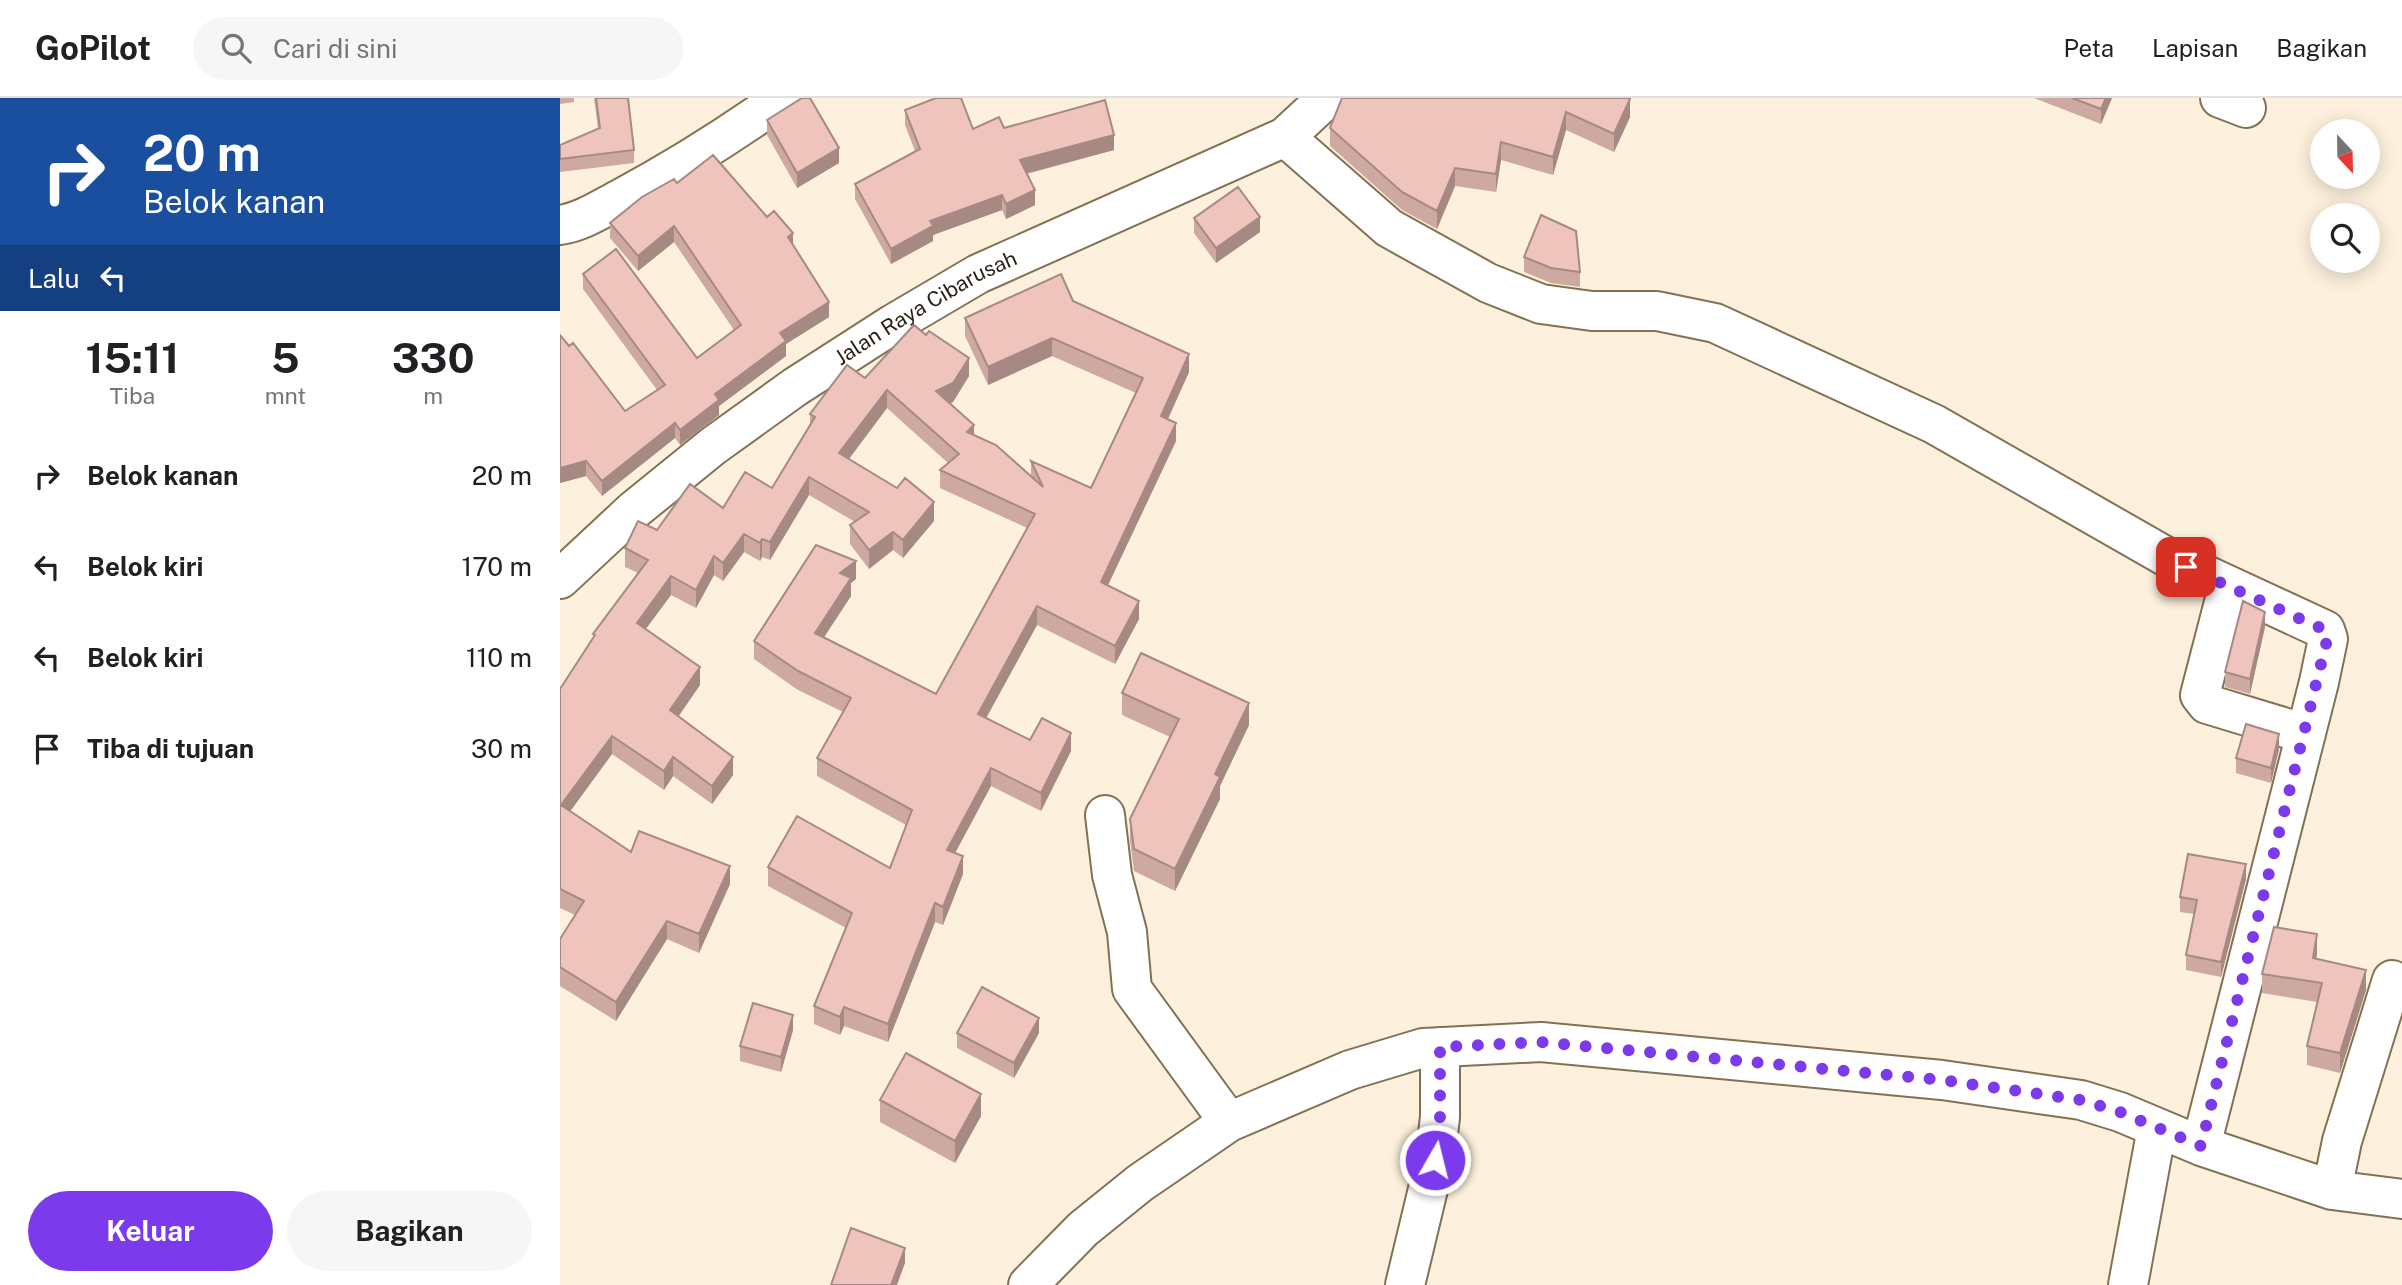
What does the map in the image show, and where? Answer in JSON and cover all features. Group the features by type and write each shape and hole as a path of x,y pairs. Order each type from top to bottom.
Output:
{"street":[{"path":"560,225 590,215 654,181 732,133 782,98"},
{"name":"Jalan Raya Cibarusah","path":"560,579 634,510 713,446 795,387 893,324 978,274 1285,136 1326,98"},
{"path":"1285,136 1389,228 1488,283 1541,304 1592,311 1657,311 1715,323 1934,424 2165,556 2327,632 2328,639 2306,734 2206,1127"},
{"path":"2228,587 2200,691 2202,698 2207,704 2306,734"},
{"path":"1105,815 1112,875 1127,932 1132,989 1225,1116"},
{"path":"2334,1185 2342,1141 2392,980"},
{"path":"1028,1285 1083,1229 1225,1116 1350,1070 1423,1048 1541,1042 1942,1080 2081,1100 2157,1128 2206,1127 2334,1185 2402,1199"},
{"path":"1405,1285 1435,1160 1440,1117 1440,1047"},
{"path":"2128,1285 2157,1128"}],"building":[{"path":"596,98 628,98 634,150 560,159 560,145 600,128"},
{"path":"802,98 810,98 839,148 797,173 767,120"},
{"path":"936,98 961,98 973,129 999,117 1004,128 1105,100 1114,135 1020,160 1035,190 1006,204 1002,195 930,221 933,226 891,249 855,184 920,149 905,110"},
{"path":"1342,98 1630,99 1614,134 1566,112 1553,157 1501,142 1496,174 1455,168 1437,211 1402,192 1330,128"},
{"path":"2072,98 2106,98 2101,109"},
{"path":"713,155 767,217 774,211 793,233 788,237 829,302 780,333 786,341 715,394 719,400 680,430 675,423 602,481 586,461 560,468 560,335 569,346 573,343 625,411 665,385 583,274 616,249 697,358 741,325 674,226 638,256 610,223 642,197 674,179 677,183"},
{"path":"1238,187 1260,217 1216,248 1194,218"},
{"path":"1541,215 1576,231 1580,272 1551,268 1524,257"},
{"path":"1061,274 1073,301 1189,354 1161,416 1176,423 1101,582 1139,601 1115,646 1037,606 978,714 1030,740 1042,718 1071,733 1041,793 991,768 947,850 963,856 943,907 935,903 888,1024 844,1007 840,1017 814,1006 852,913 768,867 797,816 890,868 912,810 817,758 851,698 798,671 754,641 816,545 856,561 840,573 851,578 815,633 936,694 1035,514 940,470 959,454 887,390 839,453 897,488 905,478 934,502 903,540 893,532 869,550 850,525 869,512 809,477 770,542 762,539 760,543 744,534 723,563 714,556 696,590 671,576 637,623 700,667 670,710 733,757 712,786 673,757 664,771 612,736 561,805 631,852 639,831 730,866 699,934 667,921 616,1002 560,967 560,939 584,901 560,889 560,689 595,635 593,634 648,560 625,548 638,521 657,530 690,484 723,508 745,472 772,488 815,417 810,414 847,365 865,378 914,325 926,335 929,331 969,358 953,383 936,391 974,425 967,432 996,445 1043,487 1031,461 1091,488 1143,378 1052,338 988,367 965,318"},
{"path":"2243,601 2265,612 2250,679 2225,672"},
{"path":"1141,653 1249,703 1215,774 1220,777 1175,869 1134,849 1130,819 1179,719 1122,693"},
{"path":"2246,724 2279,734 2271,768 2236,758"},
{"path":"2188,854 2246,864 2221,962 2186,955 2197,900 2180,897"},
{"path":"2274,927 2317,934 2313,958 2366,970 2340,1053 2307,1046 2322,983 2262,974"},
{"path":"982,987 1039,1018 1014,1063 957,1033"},
{"path":"753,1003 793,1015 781,1057 740,1046"},
{"path":"906,1053 981,1094 955,1141 880,1100"},
{"path":"851,1228 905,1248 891,1285 831,1285"}],"route":[{"path":"1435,1160 1440,1117 1440,1047 1484,1043 1541,1042 1633,1050 1740,1063 1942,1080 2039,1093 2081,1100 2120,1112 2201,1146 2319,682 2328,636 2325,630 2186,567"}]}
